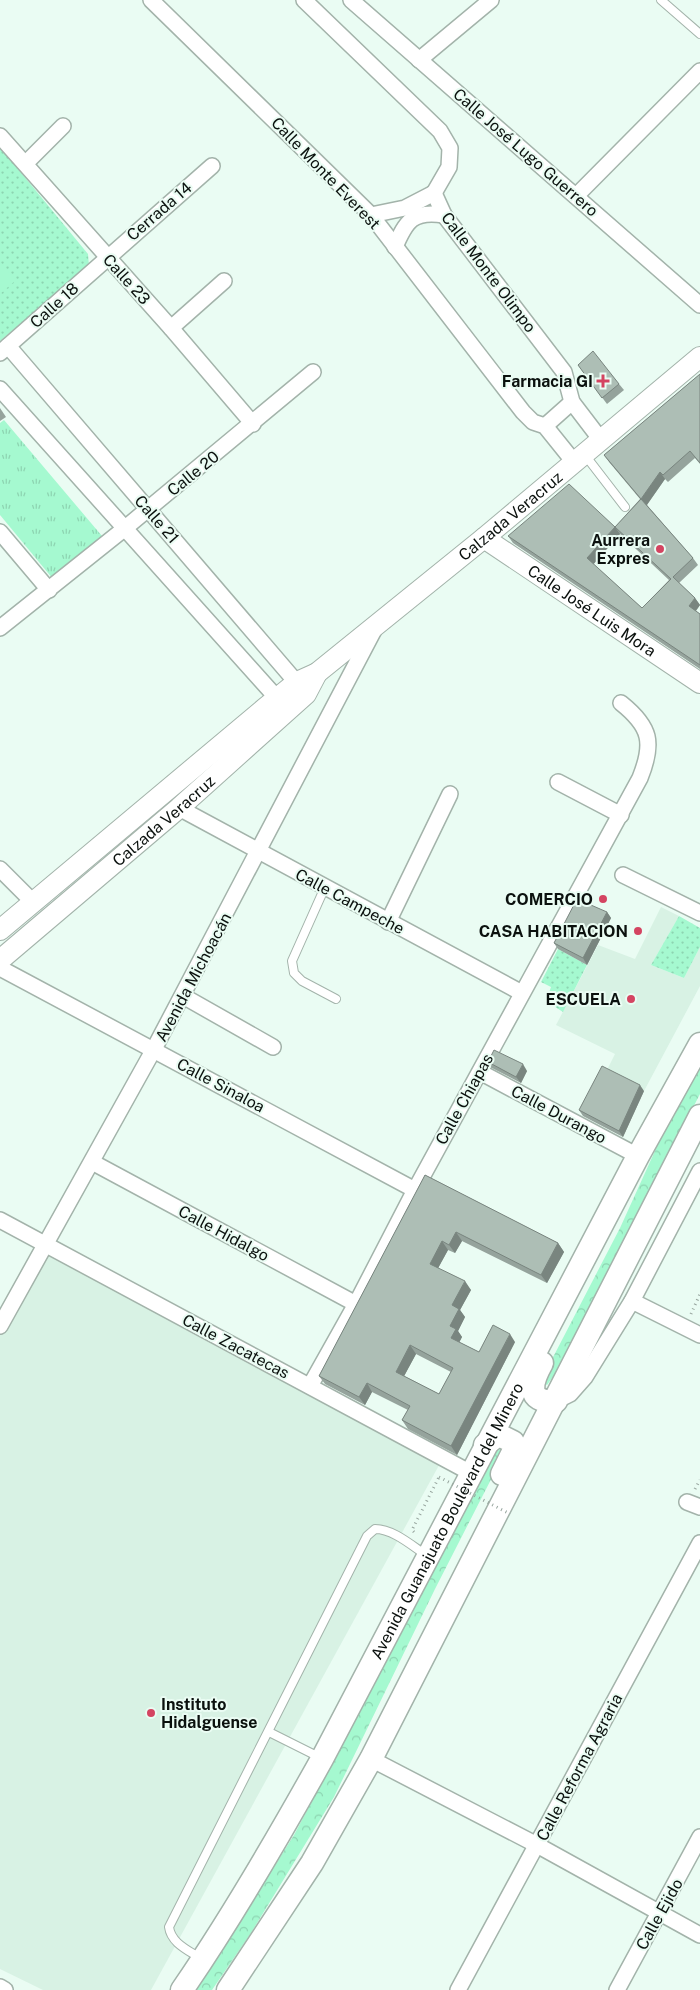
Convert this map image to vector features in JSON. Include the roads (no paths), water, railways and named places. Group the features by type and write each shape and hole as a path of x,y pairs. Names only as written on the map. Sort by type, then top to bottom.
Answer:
{"main road":[{"name":"Avenida Guanajuato Boulevard del Minero","path":"182,1990 203,1960 278,1839 322,1759 624,1182 700,1044"},
{"path":"228,1990 312,1863 371,1759 700,1116"},
{"path":"556,1400 546,1401 536,1396 532,1388 533,1380 602,1246 624,1182"},
{"path":"417,1666 456,1564 514,1450 513,1442 502,1436 494,1438 485,1446"}],"street":[{"name":"Calle Monte Everest","path":"152,0 371,216 522,412 533,422 545,426 579,458"},
{"name":"Calle Monte Olimpo","path":"304,0 440,131 450,148 449,166 434,193 444,215 564,372 572,402 601,440"},
{"name":"Calle José Lugo Guerrero","path":"351,0 700,305"},
{"path":"419,60 491,0"},
{"path":"576,196 700,71"},
{"path":"26,163 63,126"},
{"name":"Calle 23","path":"0,136 171,328 253,424"},
{"name":"Cerrada 14","path":"107,257 212,166"},
{"path":"371,216 405,208 434,193"},
{"path":"395,247 403,227 410,219 420,214 444,215"},
{"name":"Calle 18","path":"4,349 107,257"},
{"path":"171,328 224,282"},
{"name":"Calle 21","path":"4,349 148,509 301,688"},
{"name":"Calzada Veracruz","path":"0,930 282,704 700,357"},
{"name":"Calle 20","path":"0,628 253,424 314,372"},
{"name":"Calle 21","path":"0,389 282,704"},
{"path":"545,426 572,402"},
{"path":"0,532 49,590"},
{"name":"Calle José Luis Mora","path":"484,538 700,683"},
{"name":"Avenida Michoacán","path":"0,1326 154,1049 377,624"},
{"name":"Calle Chiapas","path":"310,1386 356,1304 522,992 621,815 645,765 648,758 649,741 645,728 634,714 621,703"},
{"name":"Calzada Veracruz","path":"0,960 179,808 282,704"},
{"path":"558,782 621,815"},
{"path":"388,922 450,794"},
{"name":"Calle Campeche","path":"179,808 388,922 522,992"},
{"path":"0,869 33,902"},
{"path":"623,875 700,913"},
{"name":"Calle Sinaloa","path":"0,968 415,1190"},
{"path":"182,996 274,1047"},
{"name":"Calle Durango","path":"480,1072 638,1156"},
{"name":"Calle Hidalgo","path":"92,1162 356,1304"},
{"path":"556,1400 570,1394 585,1377 632,1301 700,1171"},
{"name":"Calle Zacatecas","path":"0,1220 471,1473"},
{"path":"632,1301 700,1335"},
{"name":"Calle Reforma Agraria","path":"458,1990 700,1543"},
{"path":"371,1759 537,1845 700,1935"},
{"name":"Calle Ejido","path":"617,1990 700,1837"},
{"path":"0,1987 5,1990"}],"lane":[{"path":"660,0 700,34"},
{"path":"579,458 624,507"},
{"path":"324,887 292,961 294,973 302,981 336,999"},
{"path":"203,1960 175,1940 170,1935 169,1927 367,1536 375,1529 383,1529 428,1556"},
{"path":"269,1732 322,1759"}],"place":[{"name":"Farmacia GI","path":"603,381"},
{"name":"Aurrera Expres","path":"660,549"},
{"name":"COMERCIO","path":"603,899"},
{"name":"CASA HABITACION","path":"638,931"},
{"name":"ESCUELA","path":"631,999"},
{"name":"Instituto Hidalguense","path":"151,1713"}]}
